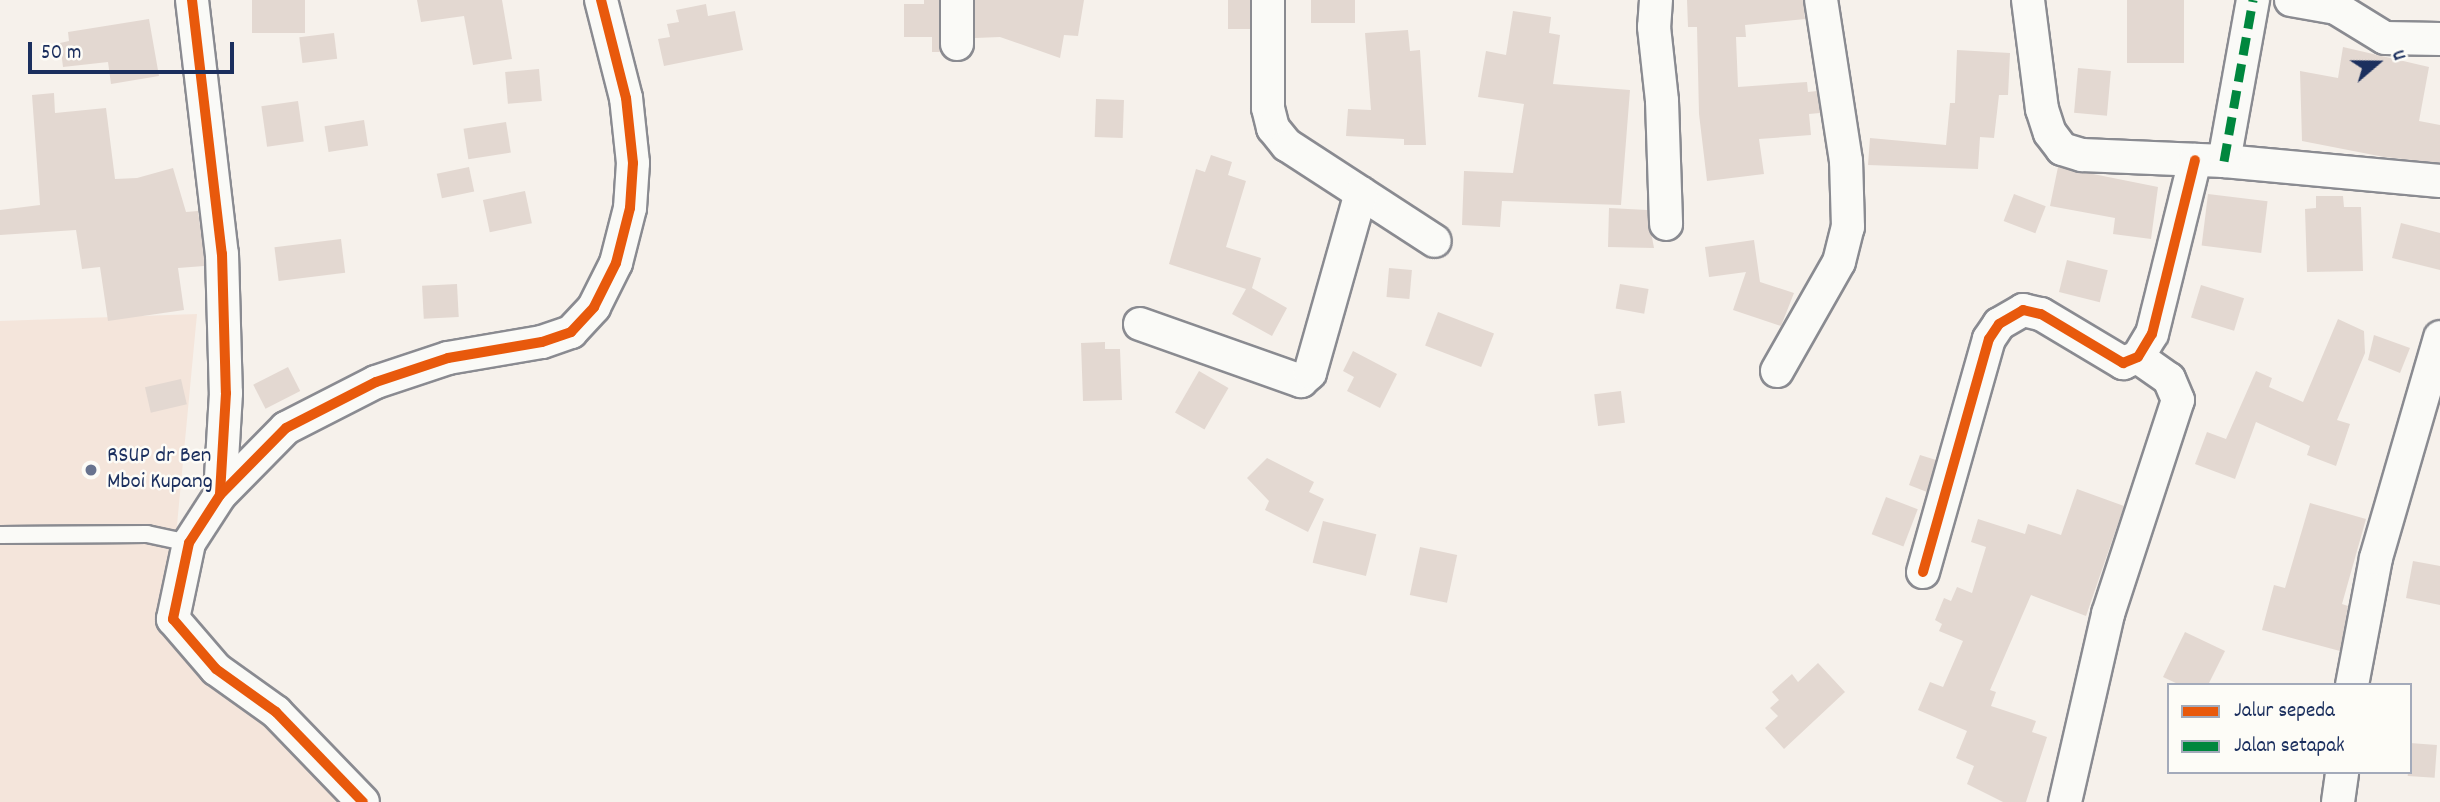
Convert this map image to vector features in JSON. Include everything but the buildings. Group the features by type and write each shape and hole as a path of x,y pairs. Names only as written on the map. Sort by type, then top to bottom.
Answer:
{"street":[{"path":"192,0 222,254 226,393 220,495"},
{"path":"355,799 275,712 216,669 173,618 189,543 220,495 286,428 376,382 448,358 542,342 571,332 594,306 616,263 630,208 634,163 626,97 601,0"},
{"path":"957,0 957,44"},
{"path":"1268,0 1268,108 1273,128 1287,145 1435,241"},
{"path":"1656,0 1654,27 1662,101 1666,224"},
{"path":"1777,371 1839,262 1848,227 1846,162 1821,0"},
{"path":"2028,0 2042,109 2050,133 2062,149 2082,155 2209,160 2440,181"},
{"path":"1923,572 1989,339 1999,324 2023,310 2040,314 2123,363 2138,357 2152,334 2209,160 2253,0"},
{"path":"2291,0 2336,8 2385,38 2440,39"},
{"path":"1140,324 1301,381 1310,373 1361,193"},
{"path":"2352,683 2376,558 2440,337"},
{"path":"2065,802 2108,614 2178,400 2169,379 2138,357"},
{"path":"2338,802 2342,774"}],"lane":[{"path":"0,535 147,534 189,543"}],"shaded area":[{"name":"RSUP dr Ben Mboi Kupang","path":"197,314 168,620 358,802 0,802 0,321"}],"marked path":[{"path":"2224,161 2253,0"}],"cycle path":[{"path":"192,0 222,254 226,393 220,495 189,543 173,619 216,669 276,712 363,802"},
{"path":"220,495 286,428 376,382 448,358 542,342 571,332 594,307 616,263 630,208 633,163 626,98 601,0"},
{"path":"1923,572 1989,339 1999,324 2023,310 2041,314 2123,363 2138,357 2152,334 2195,160"}],"place":[{"name":"RSUP dr Ben Mboi Kupang","path":"91,470"}]}
